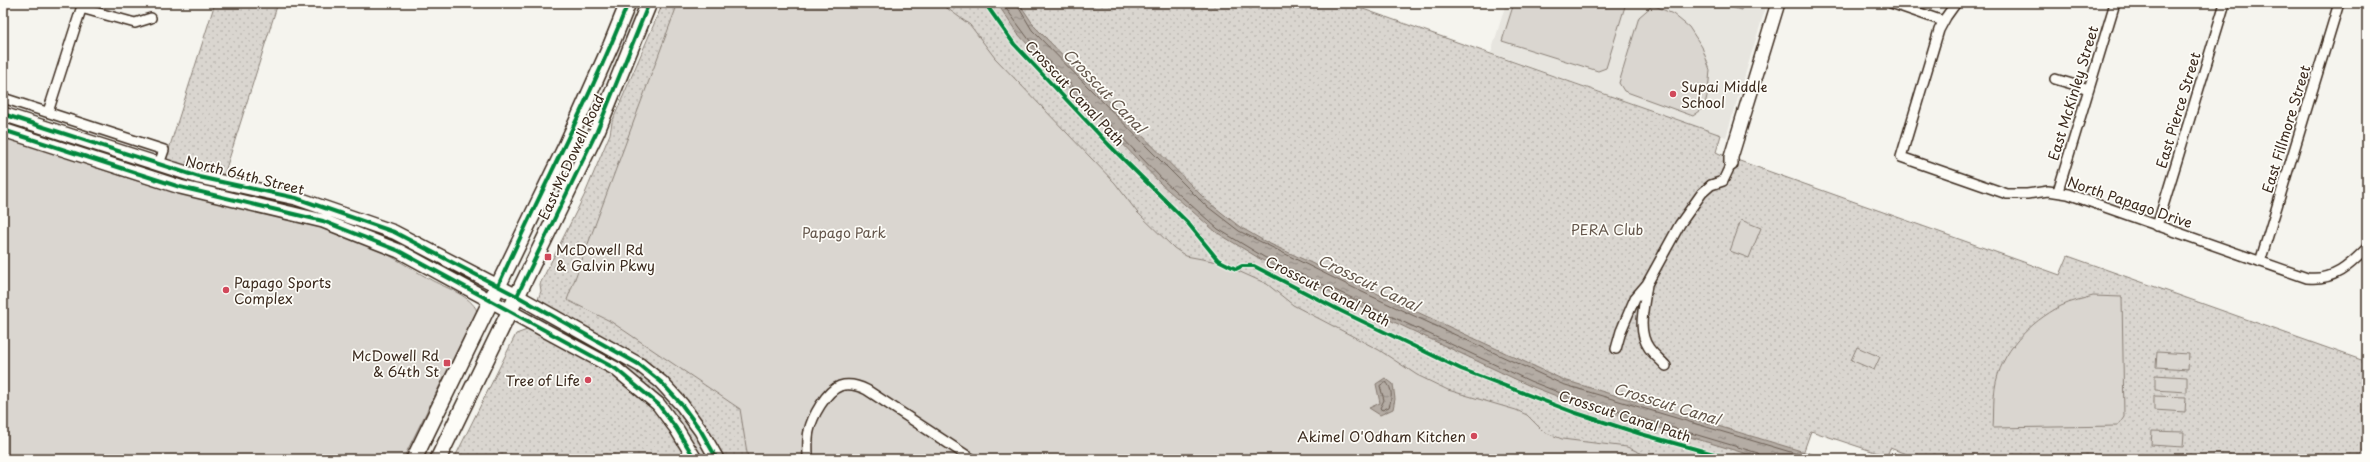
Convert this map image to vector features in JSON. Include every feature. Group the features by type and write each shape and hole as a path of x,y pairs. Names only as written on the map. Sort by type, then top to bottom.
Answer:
{"main road":[{"path":"610,97 619,55 632,21 629,3"},
{"name":"East McDowell Road","path":"414,459 492,301 569,139 629,3"},
{"name":"East McDowell Road","path":"438,459 597,131 649,3"},
{"path":"1731,164 1731,157 1778,3"},
{"name":"North 64th Street","path":"3,114 214,181 308,202 394,232 517,296 601,342 650,373 690,415 717,459"},
{"name":"North 64th Street","path":"3,130 180,187 304,216 346,229 399,251 587,352 631,380 658,404 683,439 695,459"},
{"path":"304,216 308,202"}],"street":[{"path":"1891,3 1943,21 1956,3"},
{"name":"East McKinley Street","path":"2058,191 2115,3"},
{"name":"East Pierce Street","path":"2158,226 2226,3"},
{"name":"East Fillmore Street","path":"2258,262 2339,3"},
{"path":"48,112 82,6 135,23 151,18"},
{"name":"North Papago Drive","path":"1943,21 1901,156 2007,194 2020,195 2058,191 2307,278 2322,278 2344,270 2367,248"},
{"path":"2055,79 2089,89"},
{"path":"3,98 164,150 159,164"},
{"path":"1616,349 1621,331 1635,298 1647,284 1665,249 1691,207 1702,193 1711,185 1723,180 1728,174 1731,164"},
{"path":"1647,284 1642,311 1643,334 1648,347 1666,366"},
{"path":"808,459 808,431 823,404 834,390 840,386 852,385 867,390 972,459"}],"shaded area":[{"name":"Supai Middle School","path":"1506,3 1767,3 1726,137 1491,53"}],"green space":[{"path":"215,3 278,3 225,172 210,202 159,187 169,149"},
{"name":"PERA Club","path":"663,3 1053,3 1055,5 1056,3 1346,3 1721,135 1716,152 1720,154 2060,275 2068,256 2367,362 2367,459 1905,459 1906,454 1890,448 1887,456 1811,431 1801,459 454,459 516,334 527,330 541,291 540,284 584,196 610,134 612,122"},
{"name":"Papago Park","path":"678,3 940,3 970,25 995,58 1115,183 1137,212 1174,248 1186,256 1218,262 1267,284 1293,305 1379,350 1417,375 1448,390 1516,410 1527,415 1544,432 1562,439 1627,447 1654,459 748,459 740,409 610,321 567,300"},
{"path":"1514,3 1626,3 1606,68 1598,71 1502,41"},
{"path":"1716,3 1743,3 1741,10"},
{"path":"1653,5 1673,14 1689,27 1702,47 1710,70 1708,92 1704,108 1693,116 1624,91 1619,83 1639,17"},
{"name":"Papago Sports Complex","path":"3,136 161,188 206,200 275,215 354,238 378,249 470,301 477,311 403,459 3,459"},
{"path":"1741,220 1761,228 1749,258 1730,251"},
{"path":"2093,296 2122,297 2124,417 2118,426 1993,428 1995,388 2003,362 2010,350 2038,320 2065,304"},
{"path":"1857,347 1880,357 1874,370 1851,360"},
{"path":"2157,352 2189,354 2188,369 2156,367"},
{"path":"2155,375 2187,377 2187,392 2155,390"},
{"path":"2154,396 2186,397 2185,412 2154,410"},
{"path":"2152,431 2184,432 2183,447 2151,445"}],"water":[{"path":"997,3 1019,3 1035,27 1207,201 1240,227 1266,242 1564,380 1828,459 1764,459 1572,402 1528,385 1262,260 1216,232 1161,184 1017,33"},
{"path":"1385,378 1393,384 1395,399 1393,409 1380,415 1369,408 1380,403 1376,384"}],"cycle path":[{"path":"498,286 598,75 628,3"},
{"path":"517,296 597,131 649,3"},
{"name":"Crosscut Canal Path","path":"985,3 1014,44 1109,145 1187,222 1218,260 1236,269 1242,266 1254,266 1341,311 1461,369 1573,412 1641,434 1732,459"},
{"path":"3,114 199,177 296,198 394,232 517,296 640,365 661,382 682,405 701,431 717,459"},
{"path":"3,130 180,187 323,221 399,251 616,369 658,404 676,428 695,459"}],"place":[{"name":"Supai Middle School","path":"1673,94"},
{"name":"McDowell Rd & Galvin Pkwy","path":"548,257"},
{"name":"Papago Sports Complex","path":"226,290"},
{"name":"McDowell Rd & 64th St","path":"447,363"},
{"name":"Tree of Life","path":"588,380"},
{"name":"Akimel O'Odham Kitchen","path":"1474,436"}],"water label":[{"name":"Crosscut Canal","path":"1105,90"},
{"name":"Crosscut Canal","path":"1369,282"},
{"name":"Crosscut Canal","path":"1667,403"}]}
